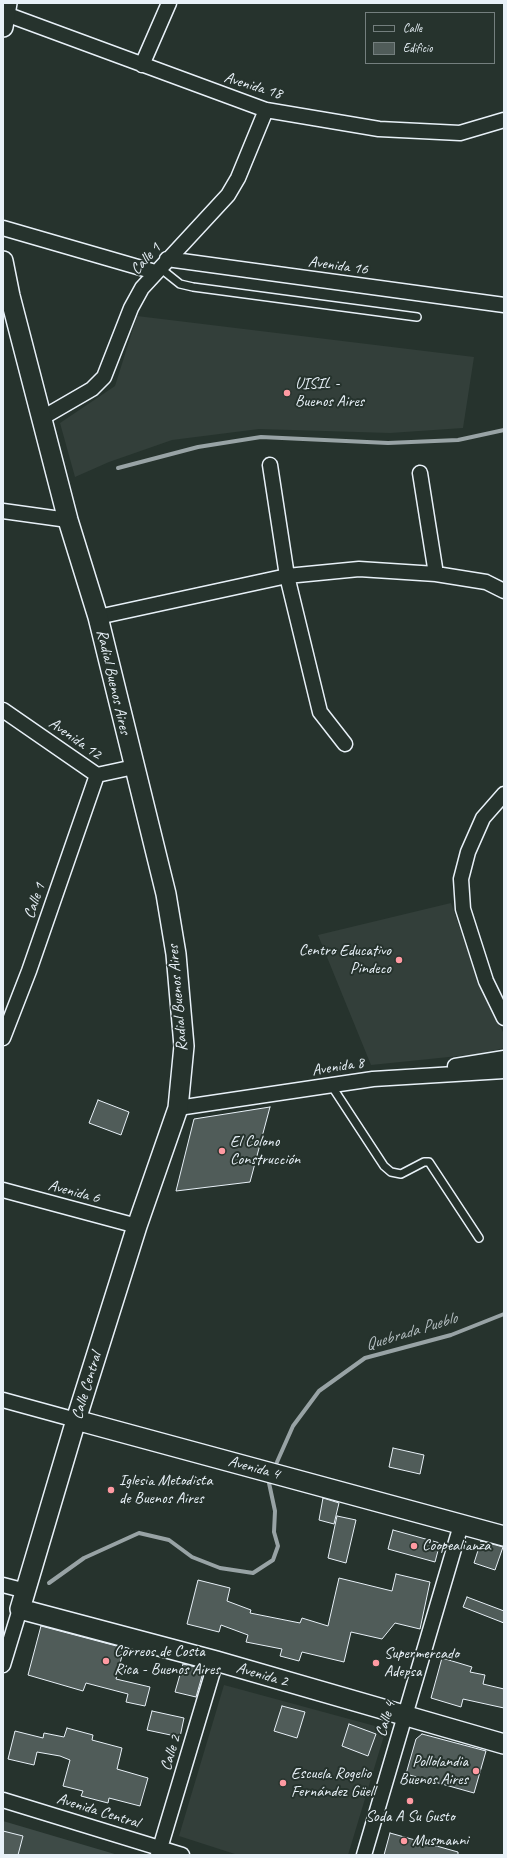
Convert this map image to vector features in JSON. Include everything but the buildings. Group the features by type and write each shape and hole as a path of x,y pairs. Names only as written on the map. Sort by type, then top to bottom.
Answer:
{"main road":[{"name":"Radial Buenos Aires","path":"3,262 10,296 68,520 98,617 166,894 176,954 184,1046 178,1108"},
{"name":"Calle Central","path":"20,1609 76,1420 137,1226 178,1108"},
{"name":"Avenida 4","path":"76,1420 504,1536"},
{"name":"Avenida 2","path":"20,1609 216,1661 504,1744"}],"street":[{"path":"142,64 169,3"},
{"name":"Avenida 18","path":"4,14 266,110 379,129 460,133 504,120"},
{"name":"Calle 1","path":"42,418 92,388 104,377 131,308 142,288 228,194 238,178 266,110"},
{"name":"Avenida 16","path":"3,228 161,266 504,305"},
{"path":"270,465 287,576 320,712 345,744"},
{"path":"420,473 436,574"},
{"path":"3,511 68,520"},
{"path":"98,617 287,576 359,569 436,574 486,582 504,592"},
{"name":"Avenida 12","path":"3,710 97,775 134,767"},
{"name":"Calle 1","path":"3,1038 29,971 97,775"},
{"path":"504,794 483,818 468,852 461,879 466,916 486,981 504,1018"},
{"path":"374,1079 504,1058"},
{"name":"Avenida 8","path":"178,1108 374,1079 504,1071"},
{"name":"Avenida 6","path":"3,1190 137,1226"},
{"name":"Avenida 4","path":"3,1400 76,1420"},
{"name":"Calle 4","path":"364,1855 461,1525"},
{"path":"3,1585 26,1591"},
{"name":"Calle Central","path":"3,1665 20,1609"},
{"name":"Calle 2","path":"159,1852 216,1661"},
{"name":"Avenida Central","path":"3,1800 159,1852 182,1855"}],"lane":[{"path":"161,266 180,284 193,287 417,317"},
{"path":"331,1085 384,1166 391,1172 401,1174 424,1162 429,1162 479,1238"}],"shaded area":[{"name":"UISIL - Buenos Aires","path":"137,316 474,357 463,428 390,433 259,429 172,440 109,462 75,477 60,423 115,386"},
{"name":"Centro Educativo Pindeco","path":"451,903 479,984 504,1034 504,1048 478,1054 371,1065 318,935"},
{"name":"Escuela Rogelio Fernández Güell","path":"224,1685 386,1729 348,1855 238,1855 179,1836"},
{"path":"3,1821 118,1855 18,1855 23,1836 3,1831"}],"waterway":[{"path":"118,468 198,447 261,437 388,443 458,440 504,430"},
{"name":"Quebrada Pueblo","path":"277,1462 293,1426 319,1391 365,1358 451,1335 504,1314"},
{"name":"Quebrada Pueblo","path":"49,1583 84,1558 139,1533 169,1540 192,1557 220,1568 253,1573 273,1560 278,1546 274,1532 275,1511 269,1483"}],"place":[{"name":"UISIL - Buenos Aires","path":"287,393"},
{"name":"Centro Educativo Pindeco","path":"399,960"},
{"name":"El Colono Construcción","path":"222,1151"},
{"name":"Iglesia Metodista de Buenos Aires","path":"111,1490"},
{"name":"Coopealianza","path":"414,1546"},
{"name":"Correos de Costa Rica - Buenos Aires","path":"106,1661"},
{"name":"Supermercado Adepsa","path":"376,1663"},
{"name":"Pollolandia Buenos Aires","path":"476,1771"},
{"name":"Escuela Rogelio Fernández Güell","path":"283,1783"},
{"name":"Soda A Su Gusto","path":"410,1801"},
{"name":"Musmanni","path":"404,1841"}]}
